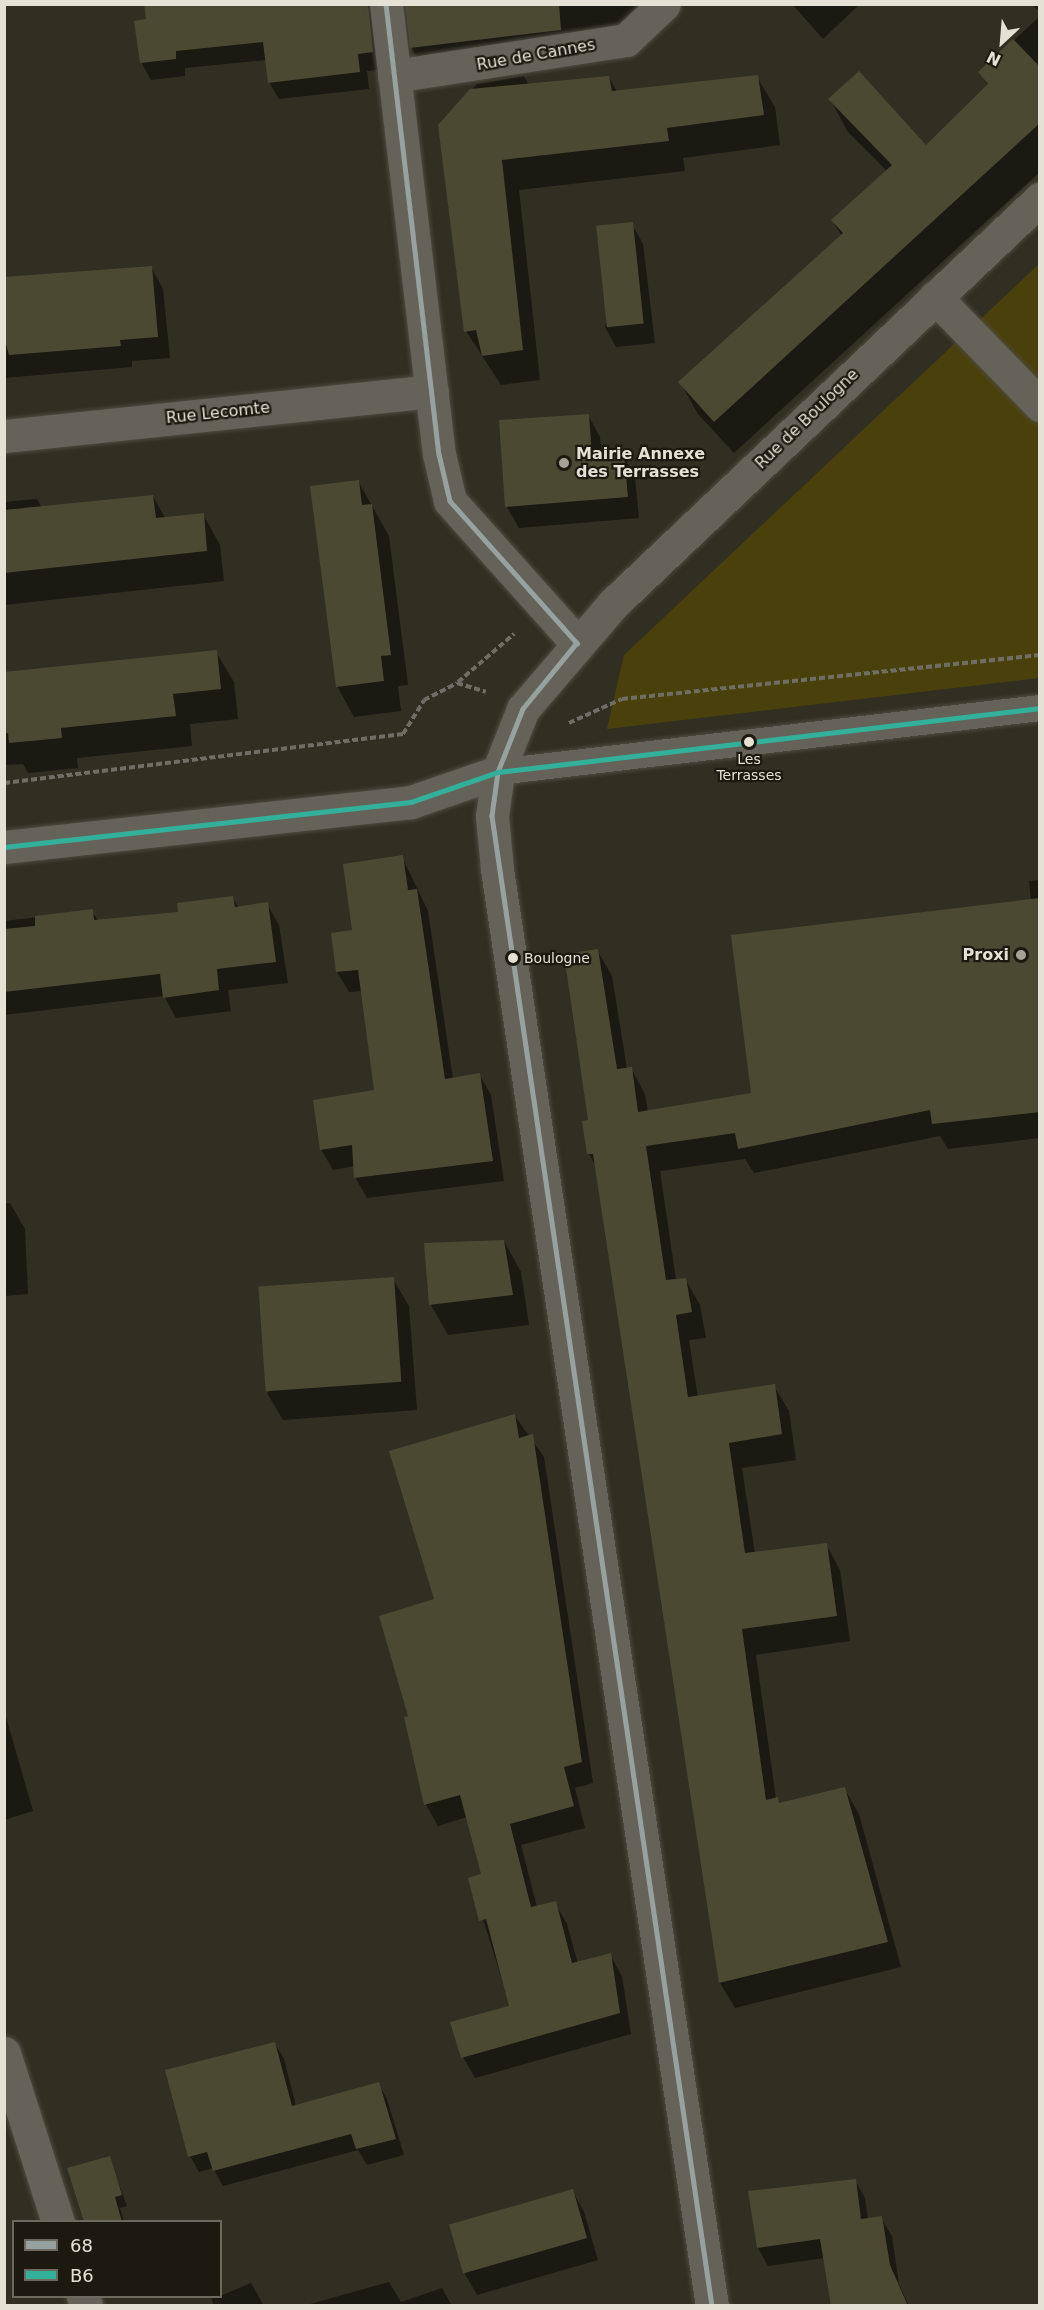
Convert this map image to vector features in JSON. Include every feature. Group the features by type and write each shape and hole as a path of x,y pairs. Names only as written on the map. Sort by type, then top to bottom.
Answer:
{"street":[{"path":"386,4 439,454 450,501 577,643"},
{"name":"Rue de Cannes","path":"394,76 626,40 664,4"},
{"name":"Rue de Boulogne","path":"712,2306 497,869 492,816 498,772 523,710 577,643 1040,199"},
{"path":"936,297 1040,405"},
{"name":"Rue Lecomte","path":"4,436 432,391"},
{"path":"4,847 411,802 498,772"},
{"path":"4,2053 12,2109 57,2220"}],"lane":[{"path":"498,772 1040,708"}],"path":[{"path":"4,783 402,734 424,700 457,682 500,648 543,605"},
{"path":"563,725 622,699 1040,655"},
{"path":"457,682 494,694"}],"shaded area":[{"path":"1039,264 1039,678 607,729 624,655"}],"building":[{"path":"144,4 368,4 373,52 358,54 360,72 268,83 263,42 176,51 176,59 140,63 134,21 146,19"},
{"path":"405,4 559,4 561,30 410,48"},
{"path":"1013,39 1040,67 1040,123 714,422 678,382 843,233 831,220 892,165 828,99 859,71 926,145 988,84 978,72"},
{"path":"758,75 764,115 667,128 669,141 502,160 523,350 482,356 476,330 464,332 438,125 470,89 609,76 612,91"},
{"path":"633,222 644,323 607,327 596,226"},
{"path":"152,266 158,337 120,340 121,346 9,355 4,337 4,277"},
{"name":"Mairie Annexe des Terrasses","path":"589,414 592,456 624,454 628,497 505,507 499,420"},
{"path":"359,480 362,505 372,504 391,655 381,656 384,681 336,687 310,486"},
{"path":"153,495 156,518 204,513 207,551 4,573 4,510"},
{"path":"217,650 221,689 173,694 176,716 61,728 62,738 9,743 8,733 4,734 4,672"},
{"path":"403,855 408,890 417,889 445,1079 480,1073 493,1161 354,1178 352,1145 320,1150 313,1100 374,1090 358,970 336,972 331,933 352,930 343,864"},
{"path":"233,896 235,907 268,902 276,962 217,969 219,990 163,998 160,974 4,992 4,929 35,926 35,916 93,909 94,920 178,912 177,903"},
{"path":"1040,898 1040,1112 932,1124 930,1110 738,1149 735,1133 646,1146 666,1280 686,1278 692,1312 676,1315 688,1397 775,1384 782,1434 729,1443 745,1553 827,1543 837,1616 742,1629 766,1800 778,1797 779,1803 845,1787 888,1942 719,1983 593,1154 587,1154 582,1121 588,1120 564,954 598,949 617,1069 632,1067 638,1112 751,1093 731,935"},
{"path":"504,1240 513,1295 429,1305 424,1243"},
{"path":"394,1277 401,1382 266,1391 258,1286"},
{"path":"515,1414 519,1438 533,1434 582,1762 564,1767 574,1806 510,1824 531,1907 556,1901 572,1963 611,1953 620,2013 461,2058 450,2022 509,2006 486,1919 479,1921 468,1878 481,1874 460,1795 424,1805 404,1717 408,1716 379,1616 434,1599 389,1451"},
{"path":"275,2042 292,2106 379,2082 396,2139 356,2149 351,2134 213,2171 207,2152 188,2157 165,2070"},
{"path":"110,2156 122,2195 115,2197 121,2220 83,2220 67,2168"},
{"path":"856,2179 861,2219 882,2216 890,2265 908,2306 831,2306 820,2239 757,2248 748,2191"},
{"path":"573,2189 587,2238 463,2274 449,2225"}],"transit line":[{"name":"68","path":"386,4 439,454 450,501 577,643"},
{"name":"68","path":"577,643 523,709 498,772 492,816 712,2306"},
{"name":"B6","path":"4,847 411,802 498,772 1040,708"}],"place":[{"name":"Mairie Annexe des Terrasses","path":"564,463"},
{"name":"Les Terrasses","path":"749,742"},
{"name":"Proxi","path":"1021,955"},
{"name":"Boulogne","path":"513,958"}]}
